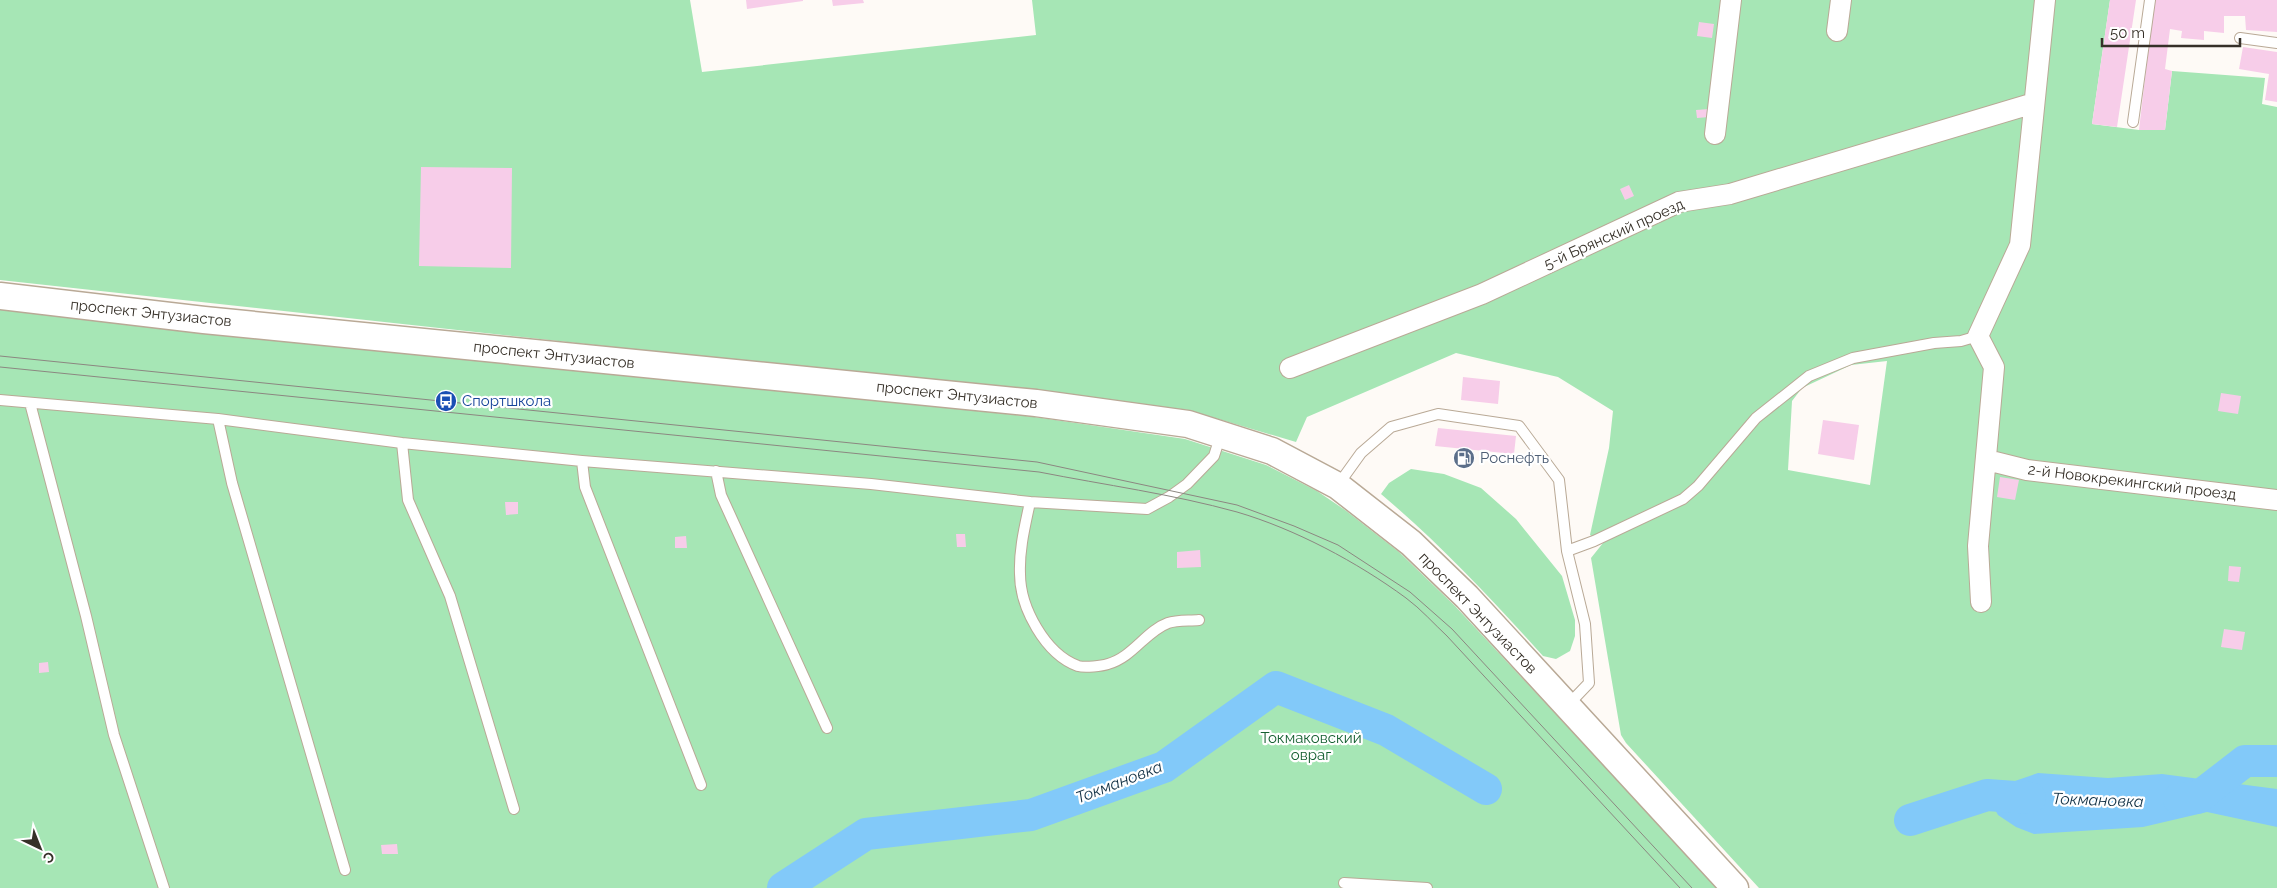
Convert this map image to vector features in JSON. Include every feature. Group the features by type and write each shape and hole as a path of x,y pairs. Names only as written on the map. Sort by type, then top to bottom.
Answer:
{"street":[{"path":"1714,134 1731,0"},
{"path":"1837,32 1841,0"},
{"path":"1981,602 1978,546 1994,367 1978,336 2020,246 2044,0"},
{"name":"5-й Брянский проезд","path":"1290,368 1482,294 1678,202 1730,194 2034,104"},
{"name":"проспект Энтузиастов","path":"0,296 224,322 1036,403 1188,424 1272,451 1338,486 1411,543 1467,597 1735,888"},
{"name":"2-й Новокрекингский проезд","path":"1987,460 2027,470 2277,500"}],"lane":[{"path":"2133,122 2150,0"},
{"path":"2240,38 2277,43"},
{"path":"1567,551 1594,541 1684,499 1698,486 1756,418 1810,376 1854,358 1961,341 1978,336"},
{"path":"0,400 218,420 402,443 582,461 871,484 1030,502 1147,508 1187,484 1214,456 1221,434"},
{"path":"30,403 86,616 114,734 164,888"},
{"path":"1338,486 1361,453 1391,427 1438,414 1519,426 1559,480 1567,551 1585,624 1590,683 1566,706"},
{"path":"218,420 232,483 345,870"},
{"path":"402,443 408,500 450,596 514,809"},
{"path":"582,461 585,487 702,785"},
{"path":"716,471 721,495 827,728"},
{"path":"1030,502 1022,540 1020,566 1024,599 1036,630 1057,652 1079,667 1109,664 1136,649 1152,634 1168,624 1199,620"},
{"path":"1344,883 1427,888"}],"green space":[{"path":"0,0 690,0 702,72 1036,35 1032,0 2110,0 2092,124 2139,130 2165,130 2172,71 2265,78 2262,104 2277,107 2277,888 1759,888 1626,743 1621,735 1591,558 1603,543 1590,535 1609,448 1613,411 1558,377 1456,353 1307,417 1296,442 1188,410 0,280","holes":["1887,361 1870,485 1788,470 1792,401 1802,388 1851,365"]},
{"name":"Токмаковский овраг","path":"0,309 1035,417 1185,439 1266,465 1317,491 1399,552 1455,606 1718,888 0,888"},
{"path":"1411,469 1444,474 1481,488 1516,519 1562,576 1575,620 1575,636 1570,651 1556,659 1543,656 1465,572 1381,494 1389,483"}],"water":[{"path":"2038,773 2108,778 2162,774 2277,789 2277,827 2207,812 2143,827 2034,834 2016,827 1998,815 1987,795 1991,785 2009,783"}],"building":[{"path":"746,0 803,0 803,1 747,9"},
{"path":"832,0 863,0 864,3 833,6"},
{"path":"2110,0 2136,0 2117,127 2092,124"},
{"path":"2154,0 2277,0 2277,32 2246,30 2245,16 2224,16 2224,33 2204,31 2204,40 2181,38 2182,31 2170,29 2165,69 2172,71 2165,130 2139,130"},
{"path":"1699,22 1714,24 1712,38 1697,36"},
{"path":"2243,47 2277,52 2277,102 2265,100 2269,74 2239,69"},
{"path":"1709,109 1710,117 1697,118 1696,110"},
{"path":"421,167 512,168 511,268 419,266"},
{"path":"1629,185 1634,196 1625,200 1620,189"},
{"path":"1463,377 1500,381 1498,404 1461,400"},
{"path":"2221,393 2241,396 2238,414 2218,411"},
{"path":"1823,420 1859,425 1854,460 1818,454"},
{"path":"1438,428 1516,436 1514,454 1435,446"},
{"path":"2000,477 2019,480 2015,500 1997,497"},
{"path":"505,502 518,502 518,514 506,515"},
{"path":"956,534 965,534 966,547 957,547"},
{"path":"686,536 687,548 675,548 675,537"},
{"path":"1200,550 1201,567 1177,568 1177,552"},
{"path":"2229,566 2241,567 2239,582 2228,581"},
{"path":"2224,629 2245,632 2242,650 2221,647"},
{"path":"48,662 49,672 39,673 39,663"},
{"path":"397,844 398,854 382,854 381,845"}],"waterway":[{"name":"Токмановка","path":"783,888 866,834 1031,815 1164,767 1276,687 1386,730 1486,789"},
{"name":"Токмановка","path":"2179,799 2197,798 2245,761 2277,761"},
{"name":"Токмановка","path":"1910,820 1987,795 2030,798"}],"tram line":[{"path":"0,356 1037,462 1237,505 1338,545 1410,592 1452,629 1692,888"},
{"path":"0,367 1039,472 1163,495 1237,512 1259,519 1325,548 1367,572 1412,602 1447,636 1680,888"}],"place":[{"name":"Спортшкола","path":"446,401"},
{"name":"Роснефть","path":"1464,458"}]}
